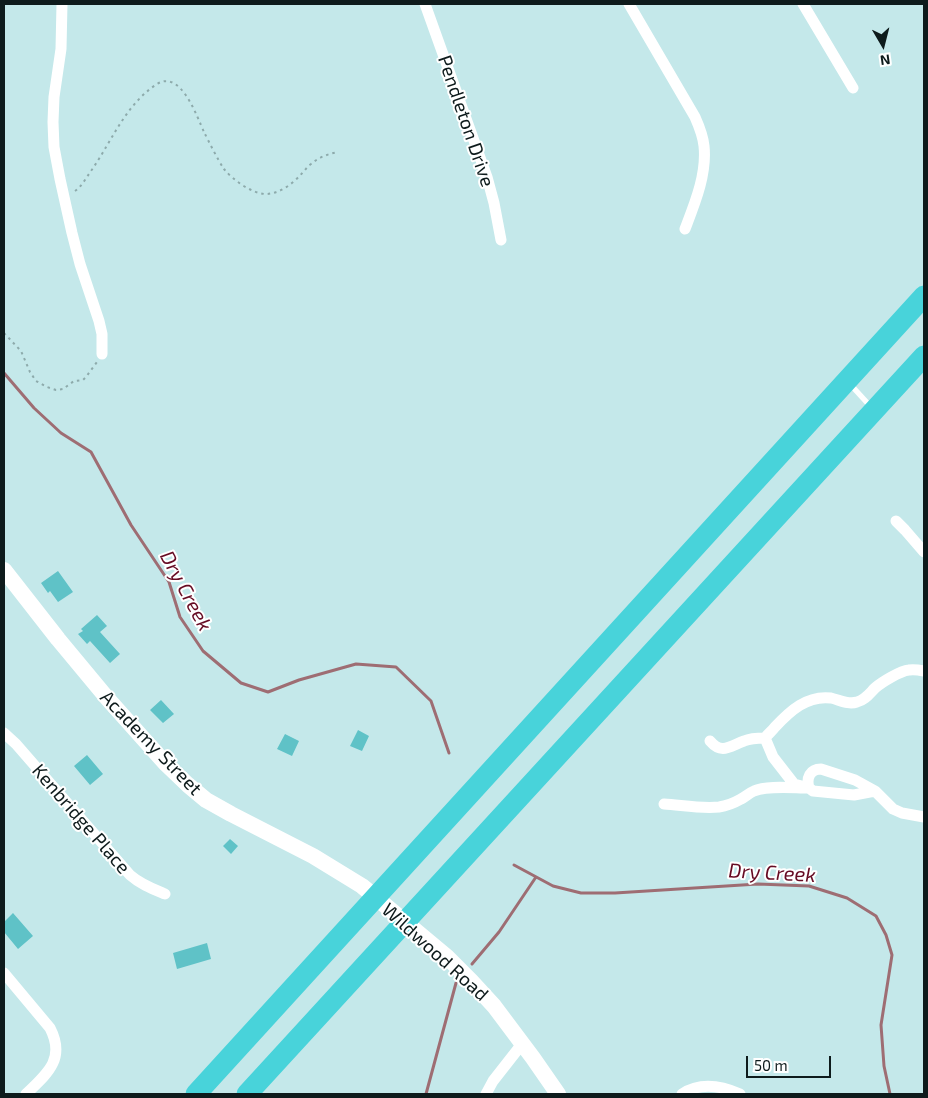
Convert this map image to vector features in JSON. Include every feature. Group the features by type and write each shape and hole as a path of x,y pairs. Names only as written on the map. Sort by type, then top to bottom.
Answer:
{"highway":[{"path":"196,1094 924,296"},
{"path":"247,1094 924,356"}],"street":[{"path":"62,4 61,49 54,97 54,148 80,264 99,321 102,334 102,354"},
{"name":"Pendleton Drive","path":"425,4 487,177 501,240"},
{"path":"629,4 695,116 701,130 704,160 700,186 685,229"},
{"path":"803,4 853,88"},
{"path":"896,521 924,552"},
{"name":"Academy Street","path":"4,570 107,698 188,786 206,800 313,856 362,886"},
{"path":"710,741 716,747 723,749 756,738 765,738 784,717 796,707 810,700 832,698 848,703 856,703 863,700 882,683 907,670 924,671"},
{"name":"Kenbridge Place","path":"4,733 22,751 130,875 165,894"},
{"path":"765,738 773,757 794,784 813,791 854,795 875,791"},
{"path":"809,788 808,777 812,771 821,769 855,780 875,791 893,809 902,813 924,817"},
{"path":"664,804 717,807 729,805 760,789 809,788"},
{"name":"Wildwood Road","path":"362,886 446,957 471,981 494,1006 558,1094"},
{"path":"4,973 50,1028 56,1045 56,1056 53,1066 47,1075 26,1094"},
{"path":"486,1094 522,1044"},
{"path":"682,1094 705,1086 728,1089 740,1094"}],"lane":[{"path":"847,381 874,410"}],"path":[{"path":"64,196 79,188 98,162 119,124 133,107 159,83 172,83 185,93 193,105 205,134 224,169 236,180 255,192 272,194 282,190 294,182 310,164 329,154 338,152"},
{"path":"4,333 21,351 36,381 56,390 63,389 74,381 83,380 102,354"}],"building":[{"path":"58,571 73,592 58,602 41,583"},
{"path":"97,615 107,626 100,632 120,654 110,663 90,641 87,644 78,634"},
{"path":"161,700 174,714 163,723 150,710"},
{"path":"358,730 369,736 362,751 350,746"},
{"path":"285,734 299,741 292,756 277,749"},
{"path":"87,755 103,774 90,785 74,766"},
{"path":"230,839 238,846 231,854 223,846"},
{"path":"13,913 33,936 18,949 4,932 4,922"},
{"path":"207,943 211,959 177,969 173,953"}],"waterway":[{"name":"Dry Creek","path":"4,373 34,408 61,433 91,452 131,525 169,582 180,617 203,651 241,683 268,692 299,680 356,664 396,667 431,701 449,753"},
{"name":"Dry Creek","path":"514,865 553,886 581,893 615,893 758,884 809,886 847,898 876,916 886,935 892,955 881,1025 884,1066 890,1094"},
{"path":"472,964 499,932 536,877"},
{"path":"426,1094 456,983"}]}
